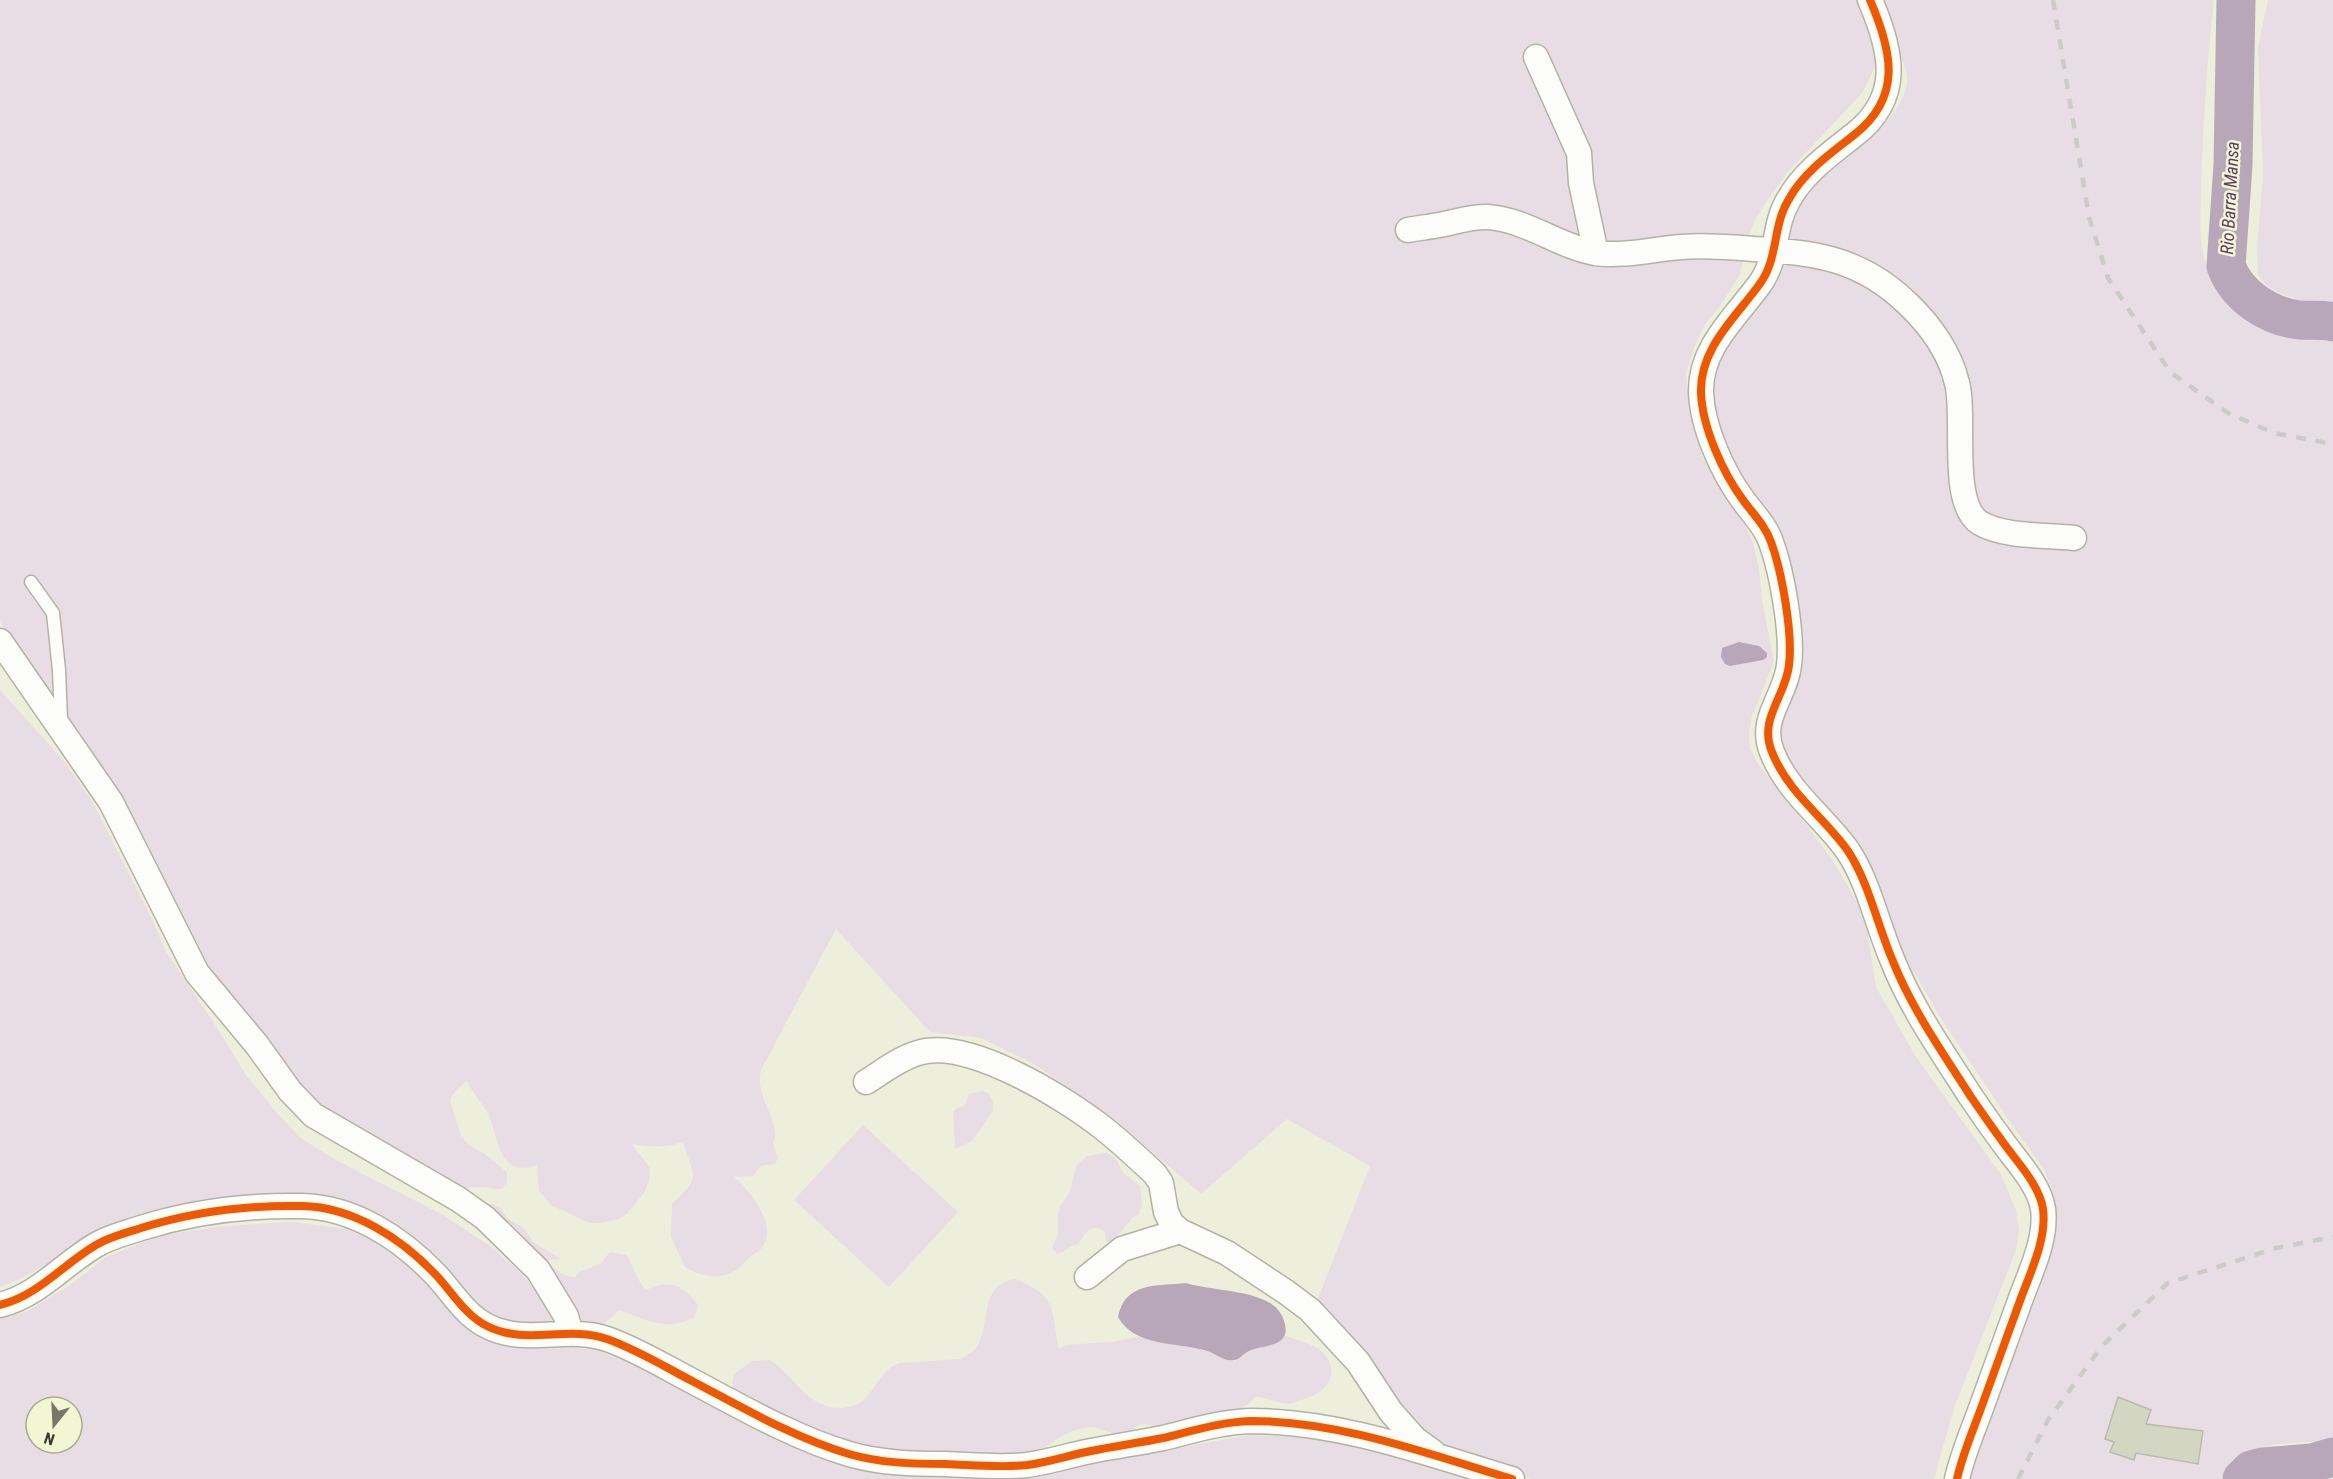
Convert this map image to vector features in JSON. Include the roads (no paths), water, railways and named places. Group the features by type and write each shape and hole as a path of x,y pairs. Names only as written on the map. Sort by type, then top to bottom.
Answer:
{"street":[{"path":"1870,0 1882,32 1890,66 1890,81 1883,103 1873,118 1857,133 1816,164 1788,199 1777,232 1776,250 1764,280 1713,346 1702,372 1701,395 1719,460 1731,483 1763,524 1770,538 1782,592 1791,651 1789,673 1772,708 1769,721 1770,750 1800,798 1845,847 1857,866 1903,985 1972,1098 2035,1188 2043,1208 2039,1248 1971,1433 1957,1479"},
{"path":"1536,57 1579,153 1581,183 1596,253"},
{"path":"1408,230 1488,217 1509,221 1571,246 1596,253 1681,247 1776,250 1805,252 1832,258 1859,269 1887,286 1909,304 1946,351 1958,385 1962,479 1971,515 1980,523 1995,529 2074,538"},
{"path":"0,641 23,671 62,734 111,802 197,974 257,1046 290,1091 313,1115 458,1199 485,1218 538,1270 566,1316 572,1334"},
{"path":"866,1082 918,1052 947,1051 973,1055 1011,1071 1102,1127 1149,1168 1161,1183 1166,1212 1172,1224 1180,1231 1227,1253 1310,1310 1358,1362 1391,1412 1415,1439 1445,1460"},
{"path":"0,1305 18,1300 35,1291 82,1254 101,1242 122,1234 186,1215 240,1209 305,1206 335,1210 360,1219 392,1238 423,1262 469,1314 485,1326 509,1334 531,1337 585,1333 602,1337 631,1348 784,1428 847,1453 879,1460 998,1467 1029,1465 1197,1429 1250,1421 1302,1425 1355,1433 1512,1479"},
{"path":"1087,1277 1122,1249 1180,1231"}],"lane":[{"path":"31,582 53,614 62,734"}],"waterway":[{"name":"Rio Barra Mansa","path":"2236,0 2233,165 2226,266 2238,287 2265,309 2287,318 2333,322"},
{"name":"Rio Barra Mansa","path":"2242,1479 2251,1470 2263,1467 2312,1463 2333,1457"}],"railway":[{"path":"2053,0 2089,217 2108,278 2170,372 2228,413 2274,433 2333,444"},
{"path":"2018,1479 2048,1420 2102,1346 2168,1283 2276,1248 2333,1237"}]}
